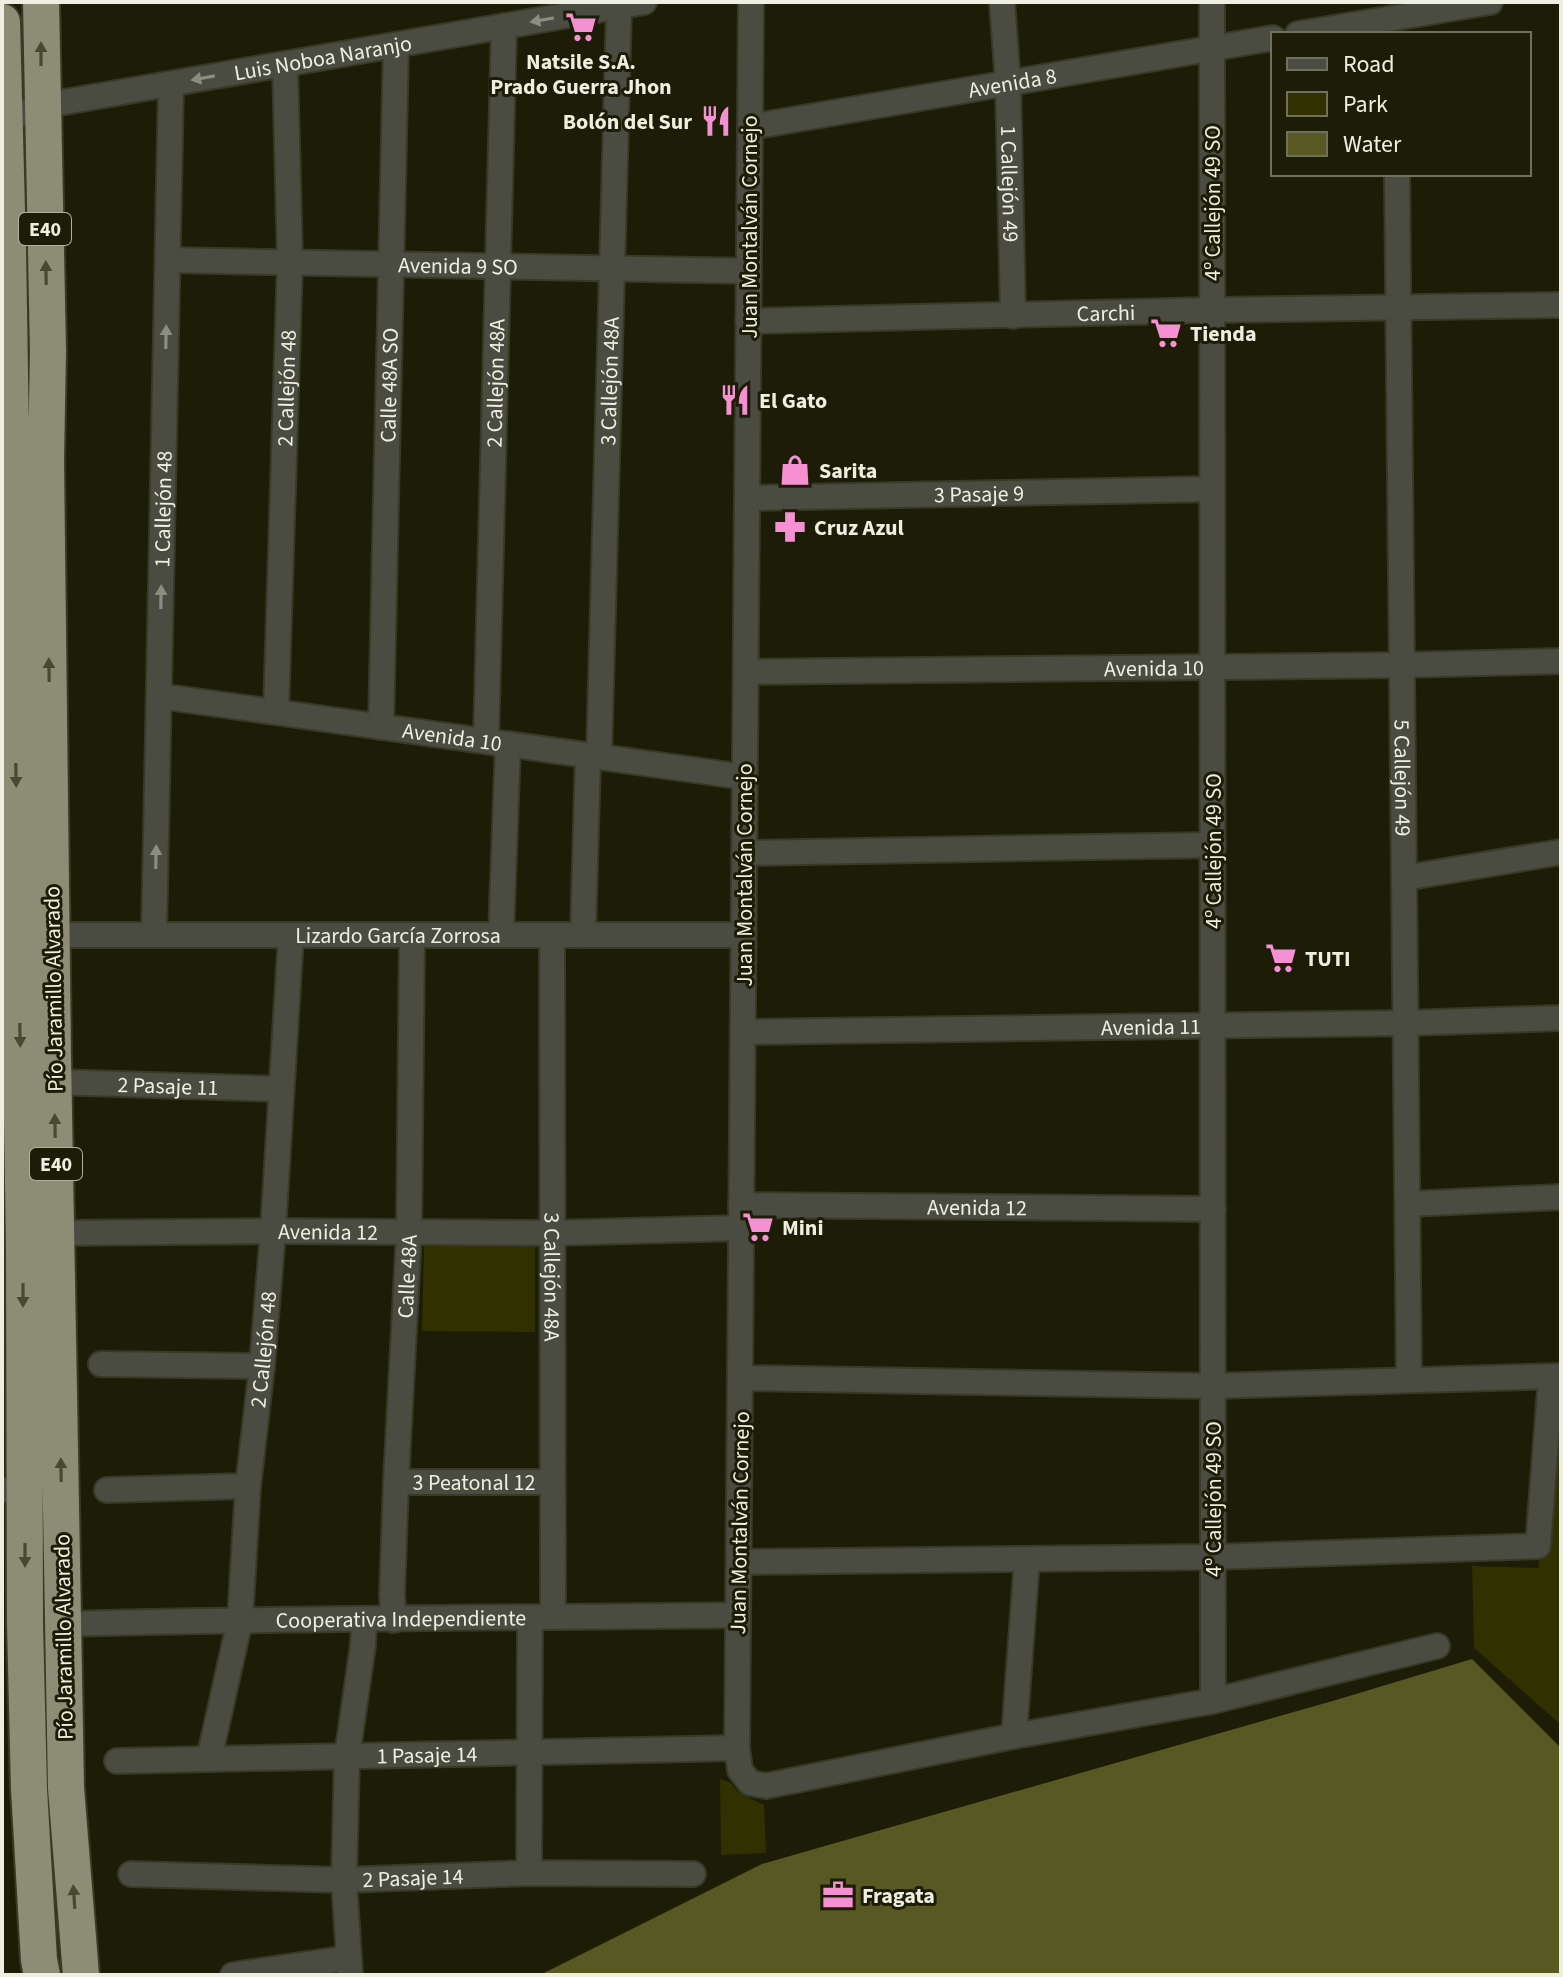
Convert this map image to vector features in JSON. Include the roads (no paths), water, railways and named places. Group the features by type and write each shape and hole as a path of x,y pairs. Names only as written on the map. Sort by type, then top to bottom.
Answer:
{"highway":[{"name":"Pío Jaramillo Alvarado","path":"41,2 66,1788 81,1975"},
{"name":"Pío Jaramillo Alvarado","path":"2,22 14,1624 42,1975"}],"street":[{"name":"Luis Noboa Naranjo","path":"3,122 41,106 644,2"},
{"name":"Juan Montalván Cornejo","path":"737,1748 751,2"},
{"name":"1 Callejón 49","path":"1002,2 1008,83 1013,316"},
{"name":"4º Callejón 49 SO","path":"1212,2 1213,1701"},
{"path":"1310,32 1490,2"},
{"name":"3 Callejón 48A","path":"583,935 612,267 619,7"},
{"name":"2 Callejón 48A","path":"501,935 497,743 498,265 504,26"},
{"name":"Avenida 8","path":"750,127 1271,38"},
{"name":"Calle 48A SO","path":"381,727 396,45"},
{"name":"2 Callejón 48","path":"276,712 290,261 285,64"},
{"name":"1 Callejón 48","path":"154,935 171,84"},
{"name":"5 Callejón 49","path":"1397,176 1409,1380"},
{"name":"Avenida 9 SO","path":"168,260 749,271"},
{"name":"Carchi","path":"748,321 1561,305"},
{"name":"3 Pasaje 9","path":"747,498 1212,489"},
{"name":"Avenida 10","path":"746,672 1561,661"},
{"name":"Avenida 10","path":"159,696 745,777"},
{"path":"744,853 1213,845"},
{"path":"1404,878 1561,852"},
{"name":"Lizardo García Zorrosa","path":"52,935 743,935"},
{"name":"2 Callejón 48","path":"209,1759 240,1620 248,1486 273,1231 291,935"},
{"name":"Calle 48A","path":"394,1620 396,1482 409,1232 412,935"},
{"name":"3 Callejón 48A","path":"529,1873 530,1752 552,1482 552,935"},
{"name":"Avenida 11","path":"743,1032 1561,1018"},
{"name":"2 Pasaje 11","path":"54,1082 281,1089"},
{"path":"1408,1204 1561,1197"},
{"name":"Avenida 12","path":"58,1233 552,1233 741,1216 1213,1209"},
{"path":"101,1364 262,1366"},
{"path":"739,1562 1213,1557 1538,1546 1556,1376 1213,1386 740,1378"},
{"name":"3 Peatonal 12","path":"396,1482 552,1482"},
{"path":"107,1490 248,1486"},
{"path":"1014,1736 1027,1559"},
{"name":"Cooperativa Independiente","path":"63,1624 738,1615"},
{"path":"233,1975 349,1966 344,1880 347,1756 364,1620"},
{"path":"737,1748 740,1770 750,1783 766,1786 1014,1736 1213,1701 1437,1646"},
{"name":"1 Pasaje 14","path":"117,1761 737,1748"},
{"name":"2 Pasaje 14","path":"131,1874 344,1880 529,1873 693,1874"}],"water":[{"path":"1472,1659 1561,1748 1561,1975 540,1975 762,1864"}],"place":[{"name":"Natsile S.A. Prado Guerra Jhon","path":"581,27"},
{"name":"Bolón del Sur","path":"716,121"},
{"name":"Tienda","path":"1166,333"},
{"name":"El Gato","path":"735,400"},
{"name":"Sarita","path":"795,470"},
{"name":"Cruz Azul","path":"790,527"},
{"name":"TUTI","path":"1281,958"},
{"name":"Mini","path":"758,1227"},
{"name":"Fragata","path":"838,1895"}]}
